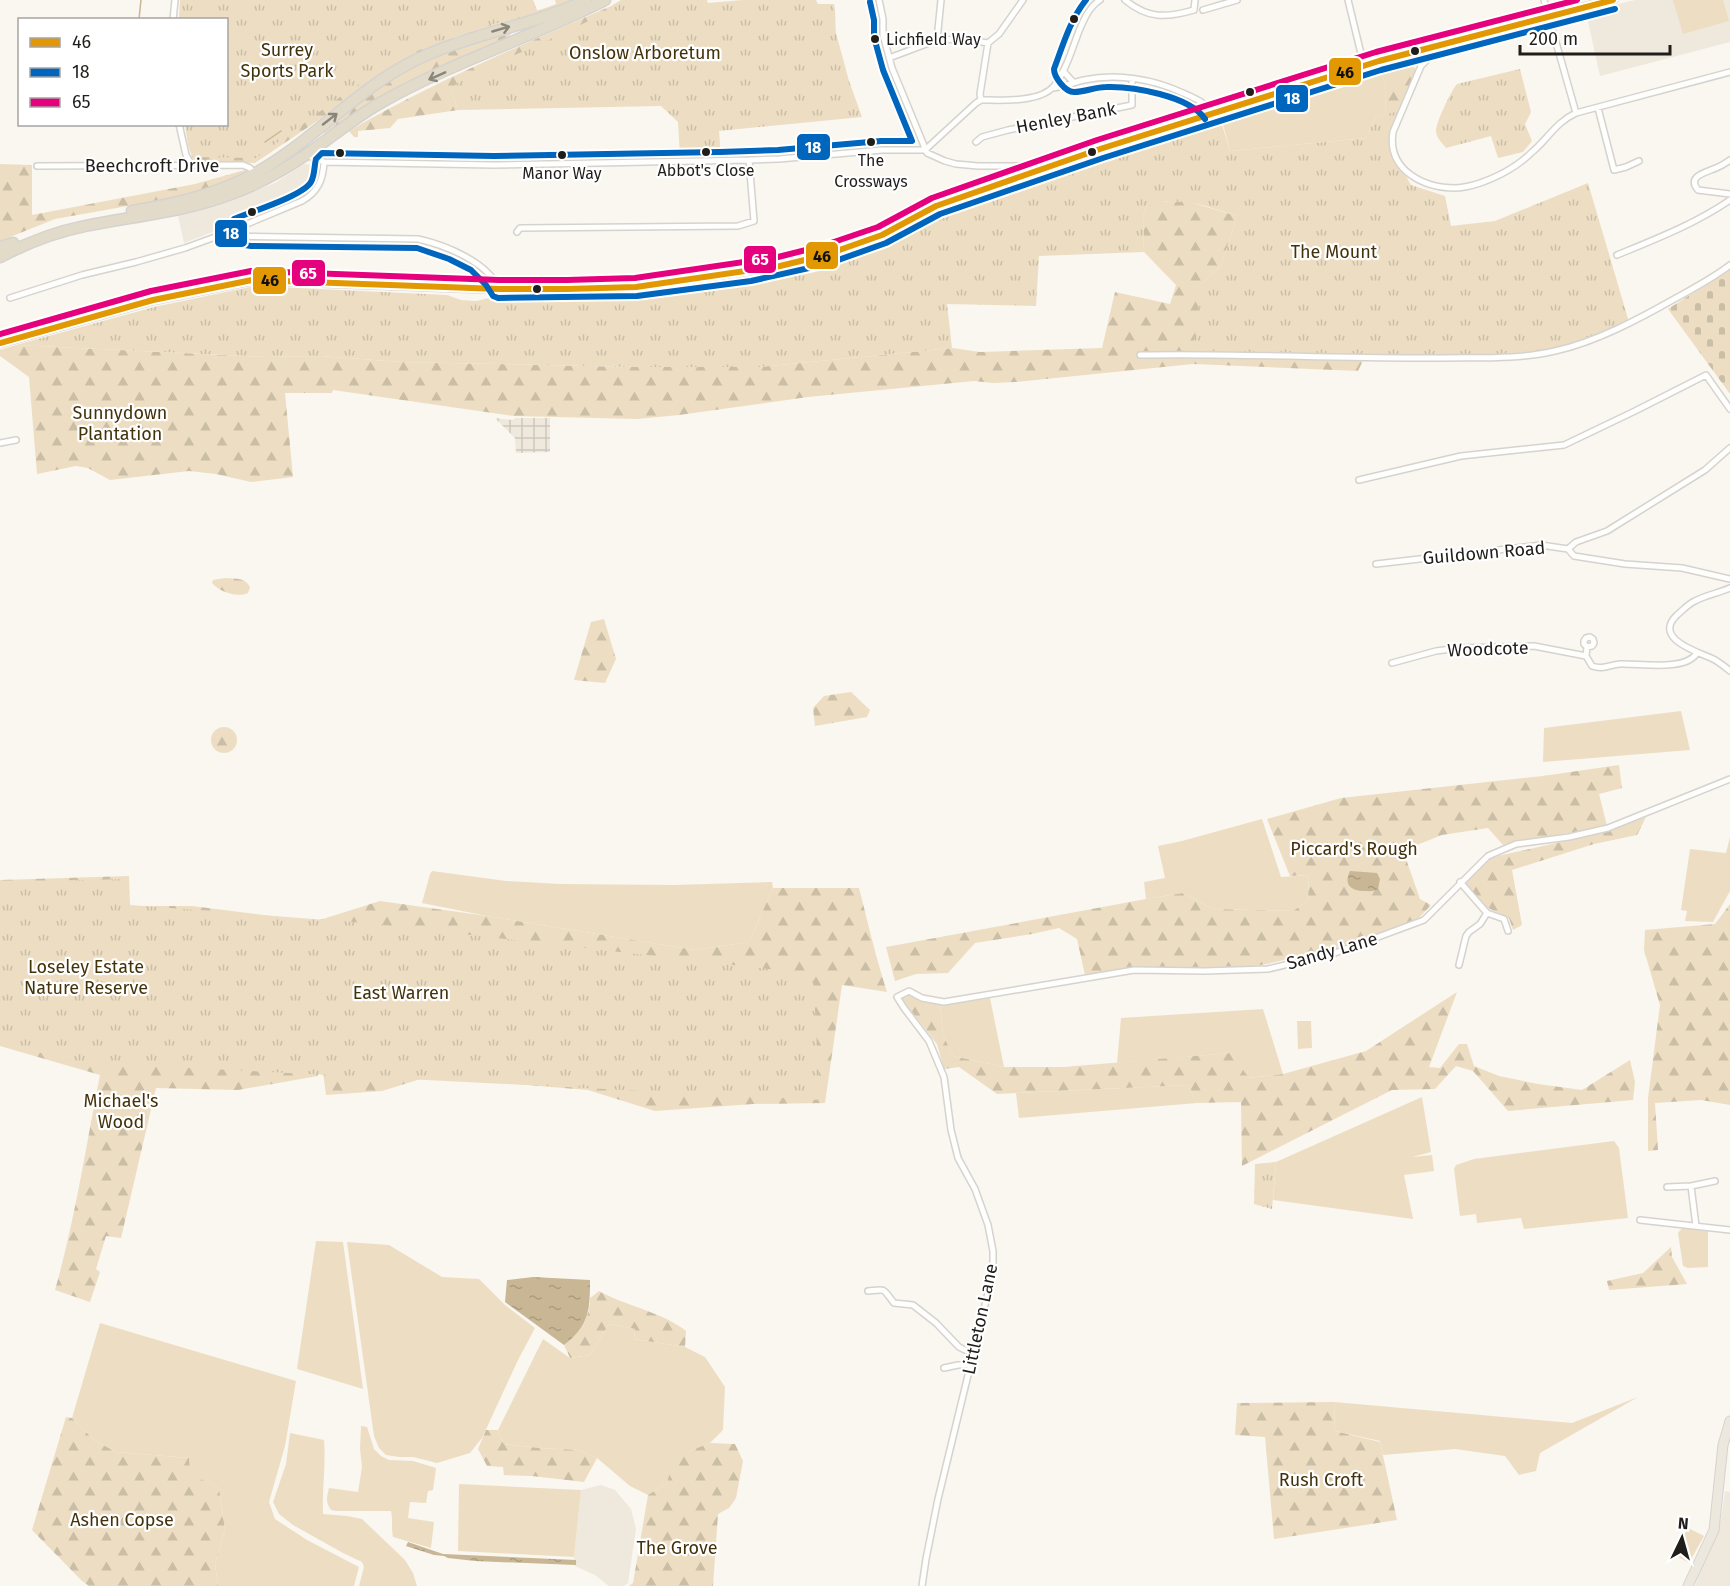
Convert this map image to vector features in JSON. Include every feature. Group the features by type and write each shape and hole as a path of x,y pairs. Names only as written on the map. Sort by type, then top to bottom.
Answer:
{"highway":[{"path":"0,248 32,234 73,222 157,207 198,197 257,178 368,90 406,65 444,47 549,15 586,0"},
{"path":"0,257 56,233 189,207 230,195 257,178 306,155 363,114 397,94 605,0"}],"main road":[{"path":"0,343 153,300 252,280 499,289 636,287 780,266 825,255 882,235 936,206 1032,172 1213,114 1415,51 1613,0"},
{"path":"1688,1586 1714,1530 1723,1445 1730,1421"}],"street":[{"path":"173,18 175,0"},
{"path":"879,0 883,19 882,31 889,58 899,88 927,153 956,164 1025,166 1032,172"},
{"path":"937,40 941,0"},
{"path":"981,100 988,43 999,34 1023,0"},
{"path":"1053,88 1063,71 1084,18 1100,0"},
{"path":"1125,0 1136,9 1159,16 1194,10 1195,0"},
{"path":"1203,10 1237,0"},
{"path":"1348,0 1364,66"},
{"path":"1544,0 1576,113"},
{"path":"889,58 937,40 961,39 988,43"},
{"path":"1428,48 1425,61 1398,117 1392,141 1394,154 1402,167 1417,180 1435,186 1458,188 1481,183 1506,171 1532,153 1555,126 1576,113 1730,72"},
{"path":"1415,51 1421,66"},
{"path":"1063,71 1074,83"},
{"path":"306,155 324,162 494,165 779,159 882,150 925,150 981,100 1012,100 1038,95 1053,88 1086,80 1116,78 1132,78 1166,85 1195,98 1210,108 1213,114"},
{"name":"Henley Bank","path":"976,142 982,137 1008,130 1132,105 1132,78"},
{"path":"1598,108 1614,170"},
{"path":"179,126 186,155 192,165"},
{"path":"517,232 520,228 738,226 754,221 749,160"},
{"path":"1730,160 1697,176 1694,184 1698,190 1730,194"},
{"path":"1605,172 1639,161"},
{"path":"10,298 82,275 160,256 218,236 309,197 321,182 324,162"},
{"name":"Beechcroft Drive","path":"37,166 243,165 250,168 257,178"},
{"path":"1617,255 1669,234 1713,212 1730,200"},
{"path":"239,227 241,236"},
{"path":"218,236 418,239 433,242 473,262 493,278 499,289"},
{"path":"1140,355 1360,358 1500,357 1539,354 1568,348 1629,322 1696,287 1730,265"},
{"path":"1359,480 1461,456 1564,445 1706,375 1730,409"},
{"path":"0,443 16,440"},
{"path":"1568,549 1576,542 1607,531 1661,498 1704,470 1730,448"},
{"name":"Guildown Road","path":"1376,564 1541,545 1568,549 1574,556 1625,564 1682,568 1730,579"},
{"path":"1730,588 1688,605 1672,620 1670,627 1671,636 1677,641 1713,659 1730,671"},
{"name":"Woodcote","path":"1392,663 1436,651 1459,648 1534,646 1586,656 1592,666 1600,669 1618,664 1652,666 1672,664 1690,660 1697,653"},
{"path":"1586,656 1587,647"},
{"name":"Sandy Lane","path":"897,997 909,991 922,998 944,1002 1134,970 1268,969 1335,953 1424,920 1488,856 1516,844 1569,837 1608,828 1730,779"},
{"path":"1460,882 1487,913 1504,919 1508,931"},
{"path":"1459,964 1466,936 1480,924 1487,913"},
{"name":"Littleton Lane","path":"897,997 929,1041 944,1077 951,1130 958,1158 975,1189 988,1225 993,1251 993,1272 938,1498 922,1586"},
{"path":"1667,1187 1691,1186 1715,1181"},
{"path":"1691,1186 1696,1226"},
{"path":"1640,1220 1730,1230"},
{"path":"868,1291 882,1289 894,1303 913,1305 936,1323 959,1347 973,1354"},
{"path":"944,1368 969,1365"}],"shaded area":[{"path":"1635,0 1730,0 1730,42 1600,76 1586,12"},
{"path":"304,164 319,167 318,182 309,193 267,212 184,243 178,215 219,204 275,183"},
{"path":"495,418 513,420 515,418 550,418 550,452 516,453 515,438"},
{"path":"601,1485 615,1490 631,1509 636,1529 628,1583 624,1586 609,1586 595,1575 575,1566 581,1490"},
{"path":"1725,1491 1730,1492 1730,1586 1695,1586 1721,1520"}],"green space":[{"name":"Surrey Sports Park","path":"180,0 533,0 537,11 456,35 408,55 347,92 256,158 192,157 185,126 228,126 228,18 179,18"},
{"path":"533,0 537,11 556,4 555,0 575,0 458,36 423,50 373,79 329,113 255,163 194,162 191,156 242,156 367,71"},
{"path":"621,0 635,0 451,90 458,110 398,119 390,128 358,131 358,137 354,137 349,131 445,80"},
{"name":"Onslow Arboretum","path":"627,0 707,0 708,3 743,0 816,0 818,4 834,4 836,33 862,117 719,131 721,157 680,158 678,122 661,106 458,110 451,90 465,78 584,23"},
{"path":"1673,0 1723,0 1729,21 1683,34"},
{"path":"512,30 508,40 326,136 322,130 374,91 415,65 449,50"},
{"path":"1406,60 1416,69 1402,110 1385,115 1386,90 1380,63"},
{"path":"1380,63 1386,90 1385,115 1376,117 1366,138 1230,151 1220,113"},
{"path":"1520,69 1531,112 1525,124 1532,141 1523,152 1498,158 1491,136 1446,148 1437,136 1436,128 1457,84"},
{"name":"The Mount","path":"1402,110 1393,132 1394,155 1411,185 1445,196 1451,226 1495,221 1588,183 1629,322 1563,347 1515,354 1365,356 1193,352 1201,284 1221,266 1237,216 1192,203 1169,201 1146,207 1143,217 1144,252 1039,256 1036,306 947,304 952,348 759,367 634,367 401,362 321,356 267,357 16,345 154,307 255,286 447,295 461,300 476,301 523,295 636,293 725,282 844,256 881,242 930,218 1221,121 1230,151 1366,138 1376,117"},
{"path":"0,164 32,165 32,215 195,184 245,170 245,172 197,192 55,219 0,241"},
{"name":"Sunnydown Plantation","path":"1156,202 1190,202 1237,216 1221,266 1201,284 1369,348 1358,371 1193,364 1015,382 974,381 808,397 637,419 514,416 333,390 332,393 285,393 293,477 251,482 189,471 110,480 88,468 76,466 37,474 29,377 0,356 0,350 16,345 267,357 321,356 401,362 759,367 952,348 980,352 1102,348 1115,292 1170,304 1176,285 1144,252 1143,217 1146,207"},
{"path":"1730,269 1730,394 1668,309"},
{"path":"225,578 245,582 250,587 248,593 239,595 229,593 212,583 213,580"},
{"path":"604,619 616,659 605,683 574,680 591,622"},
{"path":"851,692 870,710 867,717 815,726 813,708 824,696"},
{"path":"1681,711 1690,750 1543,762 1544,728"},
{"path":"224,727 233,731 237,740 233,749 224,753 215,749 211,740 215,731"},
{"name":"Piccard's Rough","path":"1619,765 1622,788 1599,794 1607,826 1503,845 1488,828 1442,835 1409,848 1406,859 1420,899 1431,905 1418,919 1361,942 1241,968 1144,967 1085,975 1077,939 1059,928 975,943 948,973 916,974 895,981 886,947 1146,899 1183,893 1213,909 1293,911 1308,901 1309,875 1290,876 1267,819 1341,798 1543,776"},
{"path":"1646,817 1637,835 1594,844 1512,870 1522,925 1513,930 1509,918 1486,907 1464,883 1489,858 1601,833"},
{"path":"1262,819 1281,877 1309,875 1308,901 1293,911 1213,909 1183,893 1146,899 1144,882 1165,878 1158,846"},
{"path":"1730,837 1730,891 1713,922 1685,921 1687,911 1681,910 1690,849 1726,853"},
{"path":"432,871 506,881 560,884 674,885 772,882 773,888 749,942 695,950 422,903"},
{"name":"Michael's Wood","path":"129,876 130,906 192,906 280,917 297,928 318,1076 238,1090 156,1088 121,1238 106,1236 96,1269 100,1272 90,1302 55,1290 74,1210 100,1075 0,1046 0,880"},
{"name":"Loseley Estate Nature Reserve","path":"127,879 130,905 366,923 813,974 820,1100 75,1062 0,1042 0,882"},
{"name":"East Warren","path":"773,888 859,888 887,992 842,985 825,1103 753,1104 655,1111 588,1090 427,1077 382,1091 326,1095 307,951 307,924 380,901 695,950 749,942"},
{"path":"1730,904 1730,1105 1701,1100 1655,1103 1658,1150 1648,1151 1648,1098 1660,1005 1644,950 1645,930 1715,924"},
{"path":"1457,992 1429,1067 1440,1068 1459,1044 1467,1044 1474,1066 1499,1076 1582,1090 1630,1060 1635,1082 1633,1100 1508,1111 1473,1071 1456,1066 1435,1089 1392,1090 1242,1166 1241,1102 1197,1103 1188,1085 997,1094 959,1067 944,1069 937,1044 901,998 907,994 940,1005 943,1035 953,1056 1004,1067 1064,1067 1231,1053 1249,1078 1283,1074 1366,1051"},
{"path":"990,998 1004,1067 953,1056 943,1035 940,1005"},
{"path":"1263,1009 1283,1074 1248,1078 1231,1053 1117,1063 1121,1018"},
{"path":"1297,1021 1311,1021 1312,1048 1298,1049"},
{"path":"1188,1085 1197,1103 1019,1118 1016,1093"},
{"path":"1422,1097 1431,1152 1412,1157 1432,1155 1434,1171 1404,1175 1413,1219 1273,1200 1276,1162"},
{"path":"1614,1141 1619,1148 1628,1218 1524,1229 1521,1218 1477,1223 1476,1214 1460,1216 1454,1169 1456,1165 1474,1159"},
{"path":"1276,1162 1272,1209 1254,1204 1255,1164"},
{"path":"1682,1228 1708,1231 1708,1267 1683,1266 1678,1233"},
{"path":"316,1241 343,1242 363,1389 297,1369"},
{"path":"347,1242 389,1245 442,1277 479,1279 505,1305 535,1328 482,1438 470,1453 437,1463 413,1457 386,1455 379,1448 374,1436"},
{"path":"1671,1247 1672,1257 1687,1284 1609,1290 1607,1281 1643,1273"},
{"path":"599,1291 676,1324 686,1331 685,1347 634,1339 635,1329 609,1324 590,1355 570,1358 564,1345 583,1324 590,1305 590,1298"},
{"path":"100,1323 296,1381 285,1446 269,1502 275,1519 307,1540 359,1567 354,1586 218,1586 215,1564 225,1530 219,1488 189,1474 189,1458 116,1452 94,1440 72,1418"},
{"path":"609,1324 635,1329 634,1339 685,1347 705,1357 725,1387 723,1430 710,1443 685,1453 667,1483 648,1495 630,1486 597,1458 578,1450 504,1444 498,1430 543,1339 570,1358 590,1355"},
{"path":"1638,1397 1540,1453 1536,1471 1519,1475 1505,1456 1455,1449 1383,1455 1380,1441 1335,1431 1334,1402 1572,1423"},
{"name":"Rush Croft","path":"1334,1402 1335,1431 1380,1442 1397,1520 1274,1539 1265,1437 1235,1435 1237,1403"},
{"name":"Ashen Copse","path":"66,1417 72,1418 94,1440 116,1452 189,1458 190,1474 219,1488 225,1530 215,1564 218,1586 89,1586 32,1530"},
{"path":"361,1426 367,1427 374,1449 381,1456 389,1460 413,1461 436,1468 433,1490 428,1491 426,1503 410,1502 408,1518 434,1522 431,1548 393,1537 391,1511 336,1511 329,1507 327,1499 329,1488 358,1492 362,1467"},
{"path":"486,1430 498,1430 504,1444 578,1450 597,1458 584,1482 504,1475 503,1467 487,1466 478,1449"},
{"path":"290,1433 324,1440 323,1514 362,1519 405,1560 413,1573 417,1586 359,1586 364,1567 362,1562 293,1525 279,1514 273,1502 286,1464"},
{"name":"The Grove","path":"710,1443 735,1444 743,1461 736,1498 729,1508 718,1514 713,1586 629,1586 633,1583 648,1495 667,1483 674,1457"},
{"path":"459,1484 581,1490 574,1557 458,1551"},
{"path":"1688,1528 1704,1536 1689,1563 1673,1554"}],"water":[{"path":"1350,871 1377,873 1380,879 1378,889 1363,891 1351,887 1348,882"},
{"path":"533,1277 590,1280 586,1317 579,1331 564,1345 505,1302 507,1280"},
{"path":"408,1542 443,1554 576,1560 576,1565 448,1558 406,1546"}],"waterway":[{"path":"139,18 141,0"},
{"path":"265,142 281,131"}],"transit line":[{"name":"18","path":"1086,0 1071,24 1054,69 1061,84 1074,92 1117,87 1160,94 1187,104 1205,119"},
{"name":"65","path":"0,334 151,291 251,271 499,280 567,280 635,278 778,257 822,246 878,227 932,198 1097,140 1376,52 1577,0"},
{"name":"46","path":"0,343 153,300 252,280 499,289 567,289 636,287 780,266 825,255 882,235 936,206 1100,149 1379,61 1613,0"},
{"name":"18","path":"870,2 874,20 874,37 883,70 912,141 720,152 494,156 322,153 316,159 311,182 306,187 287,198 234,219 230,226 233,239 237,243 251,246 417,248 449,259 471,270 493,296 498,298 637,296 751,281 827,264 886,243 940,214 1103,158 1381,70 1615,9"}],"place":[{"name":"Lichfield Way","path":"875,39"},
{"name":"The Crossways","path":"871,142"},
{"name":"Abbot's Close","path":"706,152"},
{"name":"Manor Way","path":"562,155"}]}
